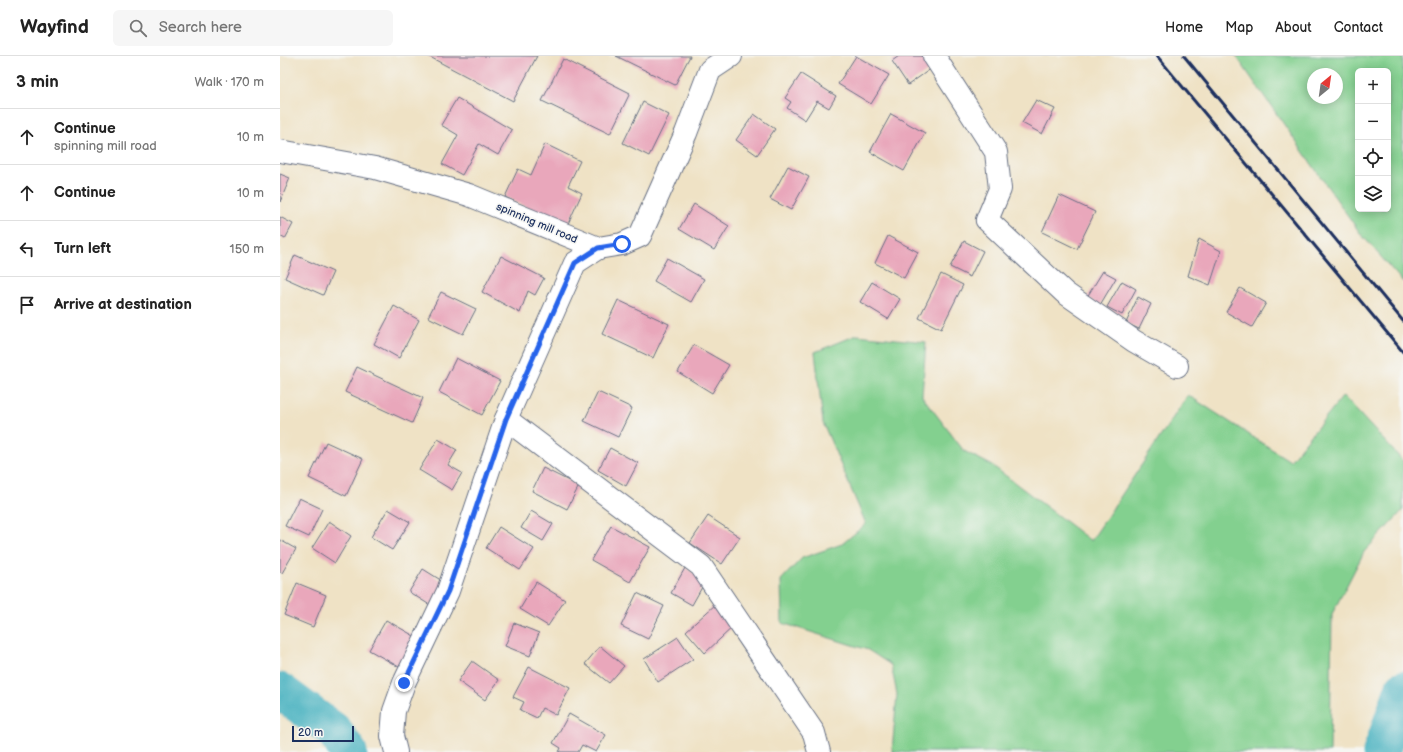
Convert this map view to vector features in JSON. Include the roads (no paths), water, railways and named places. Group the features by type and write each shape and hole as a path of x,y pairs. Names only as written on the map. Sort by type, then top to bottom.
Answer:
{"street":[{"path":"396,752 392,736 394,711 404,683 448,591 506,419 575,263 598,248 622,244 640,236 686,133 710,70 731,56"},
{"path":"934,56 996,152 1000,189 987,220 1065,293 1134,340 1177,366"},
{"name":"spinning mill road","path":"280,151 375,168 469,194 598,248"},
{"path":"506,419 701,566 814,733 819,752"}],"waterway":[{"path":"1381,752 1403,689"},
{"path":"280,691 333,730 349,752"}],"railway":[{"path":"1157,56 1403,352"},
{"path":"1184,56 1403,321"}]}
